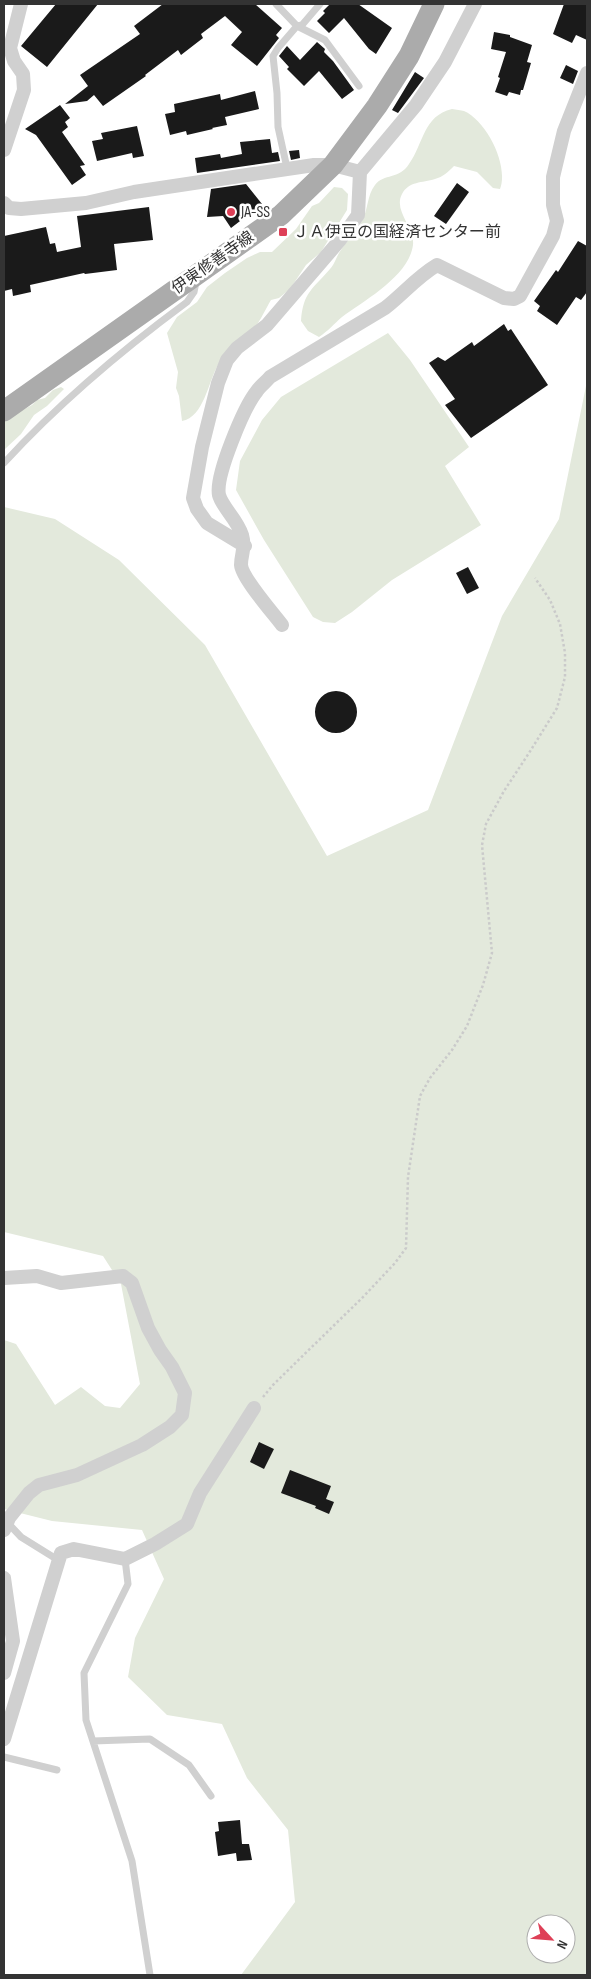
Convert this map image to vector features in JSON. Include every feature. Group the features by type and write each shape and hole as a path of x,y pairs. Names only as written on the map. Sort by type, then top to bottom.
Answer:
{"main road":[{"name":"伊東修善寺線","path":"4,411 281,215 333,165 377,106 409,56 434,4"}],"street":[{"path":"4,150 24,90 23,74 14,61 10,48 21,4"},
{"path":"245,546 207,523 193,498 202,447 218,383 227,360 237,348 267,325 340,240 358,215 360,172 416,105 445,62 475,4"},
{"path":"282,625 247,578 241,565 245,546 236,519 220,496 219,483 228,450 256,391 270,377 385,308 402,295 420,276 437,266 504,298 514,299 520,296 554,236 557,221 553,205 554,177 564,131 587,73"},
{"path":"4,203 9,208 20,209 86,202 134,192 314,165 333,165 360,172"},
{"path":"4,1278 37,1276 61,1283 123,1276 132,1284 148,1328 185,1392 182,1415 170,1427 142,1445 77,1474 39,1485 29,1493 5,1523"},
{"path":"4,1739 61,1553 74,1549 125,1559 155,1544 186,1524 200,1493 254,1408"},
{"path":"4,1578 13,1641 4,1673"}],"lane":[{"path":"276,4 297,26 325,40 359,86"},
{"path":"287,168 278,127 273,56 297,26 302,25 320,4"},
{"path":"4,463 68,400 106,366 187,302 194,292 197,274"},
{"path":"5,1523 21,1537 58,1560"},
{"path":"125,1559 128,1584 84,1672 86,1720 132,1862 150,1975"},
{"path":"93,1741 150,1739 189,1765 211,1796"},
{"path":"4,1757 57,1770"}],"path":[{"path":"254,1408 273,1385 364,1296 395,1263 406,1248 408,1177 420,1096 430,1078 452,1050 467,1026 483,985 492,953 482,845 486,824 504,791 557,708 566,677 565,653 560,624 550,600 536,578"}],"shaded area":[{"path":"452,109 464,111 473,116 488,134 499,157 502,179 500,189 493,188 477,172 454,166 440,177 408,187 402,194 400,207 411,232 413,245 410,256 403,267 385,286 342,317 319,337 308,331 301,321 304,303 362,221 372,189 379,181 396,175 405,169 414,156 430,124 442,113"},
{"path":"334,187 342,188 348,194 347,210 321,252 306,265 290,289 279,298 271,300 253,330 221,360 200,406 189,418 182,421 179,396 176,388 178,372 167,333 177,317 197,302 207,287 225,273 247,258 260,252 272,252 296,229 312,206 319,203"},
{"path":"388,333 410,360 469,447 445,466 481,525 392,580 335,623 323,622 313,617 264,540 236,490 240,461 262,420 281,397"},
{"path":"587,381 587,1975 241,1975 295,1902 288,1830 247,1778 222,1724 167,1715 128,1677 135,1638 164,1579 142,1530 52,1521 4,1509 4,1340 16,1344 55,1405 81,1387 105,1406 120,1408 140,1384 121,1284 103,1256 4,1232 4,507 55,519 119,560 205,645 327,856 428,810 502,616 559,519"},
{"path":"61,387 64,389 47,406 34,415 21,434 4,450 4,420 32,405 37,400 45,398 53,390"}],"building":[{"path":"56,4 98,4 47,67 21,46"},
{"path":"163,4 255,4 282,28 276,35 279,38 257,66 231,45 242,32 225,16 201,34 203,38 181,55 178,50 146,76 103,106 94,95 87,101 65,104 88,86 80,75 140,34 134,26"},
{"path":"330,4 358,4 392,28 376,54 369,49 344,18 329,33 317,21"},
{"path":"564,4 587,4 587,40 576,35 572,43 553,34"},
{"path":"494,32 510,35 510,37 532,45 527,62 531,63 520,95 509,92 507,96 495,92 506,52 491,49"},
{"path":"317,42 325,49 324,52 354,90 342,99 319,71 304,86 287,69 289,67 279,56 287,46 300,60"},
{"path":"566,65 578,71 573,84 560,78"},
{"path":"415,72 424,78 398,113 392,110"},
{"path":"255,91 259,109 225,117 227,125 187,135 186,131 170,135 165,114 175,112 174,104 220,94 221,100"},
{"path":"60,105 70,118 65,122 68,127 62,132 85,165 80,166 86,175 72,185 36,135 25,129"},
{"path":"137,126 144,156 133,158 132,153 97,161 92,141 103,139 101,133"},
{"path":"270,139 272,153 278,152 280,161 197,173 195,158 220,154 221,158 242,154 240,142"},
{"path":"299,150 300,158 291,160 289,151"},
{"path":"457,183 469,192 446,224 434,216"},
{"path":"246,184 262,204 231,228 223,216 207,217 211,189"},
{"path":"149,207 153,240 114,244 117,270 84,273 30,285 31,292 13,296 12,289 4,291 4,236 46,227 50,244 55,243 57,252 81,247 77,216"},
{"path":"578,241 587,246 587,292 581,300 576,297 557,325 537,311 540,306 534,301 556,270 558,272"},
{"path":"504,324 508,331 511,329 548,385 471,438 445,405 455,399 429,363 438,357 445,361 472,342 474,346"},
{"path":"468,567 479,588 467,594 456,573"},
{"path":"336,691 351,697 357,712 351,727 336,733 321,727 315,712 321,697"},
{"path":"259,1442 274,1449 264,1469 250,1462"},
{"path":"290,1470 331,1486 326,1499 334,1502 329,1514 315,1508 316,1506 281,1493"},
{"path":"240,1820 242,1844 249,1844 252,1860 237,1861 236,1853 218,1856 215,1832 219,1831 218,1822"}],"place":[{"name":"JA-SS","path":"231,212"},
{"name":"ＪＡ伊豆の国経済センター前","path":"283,232"}]}
